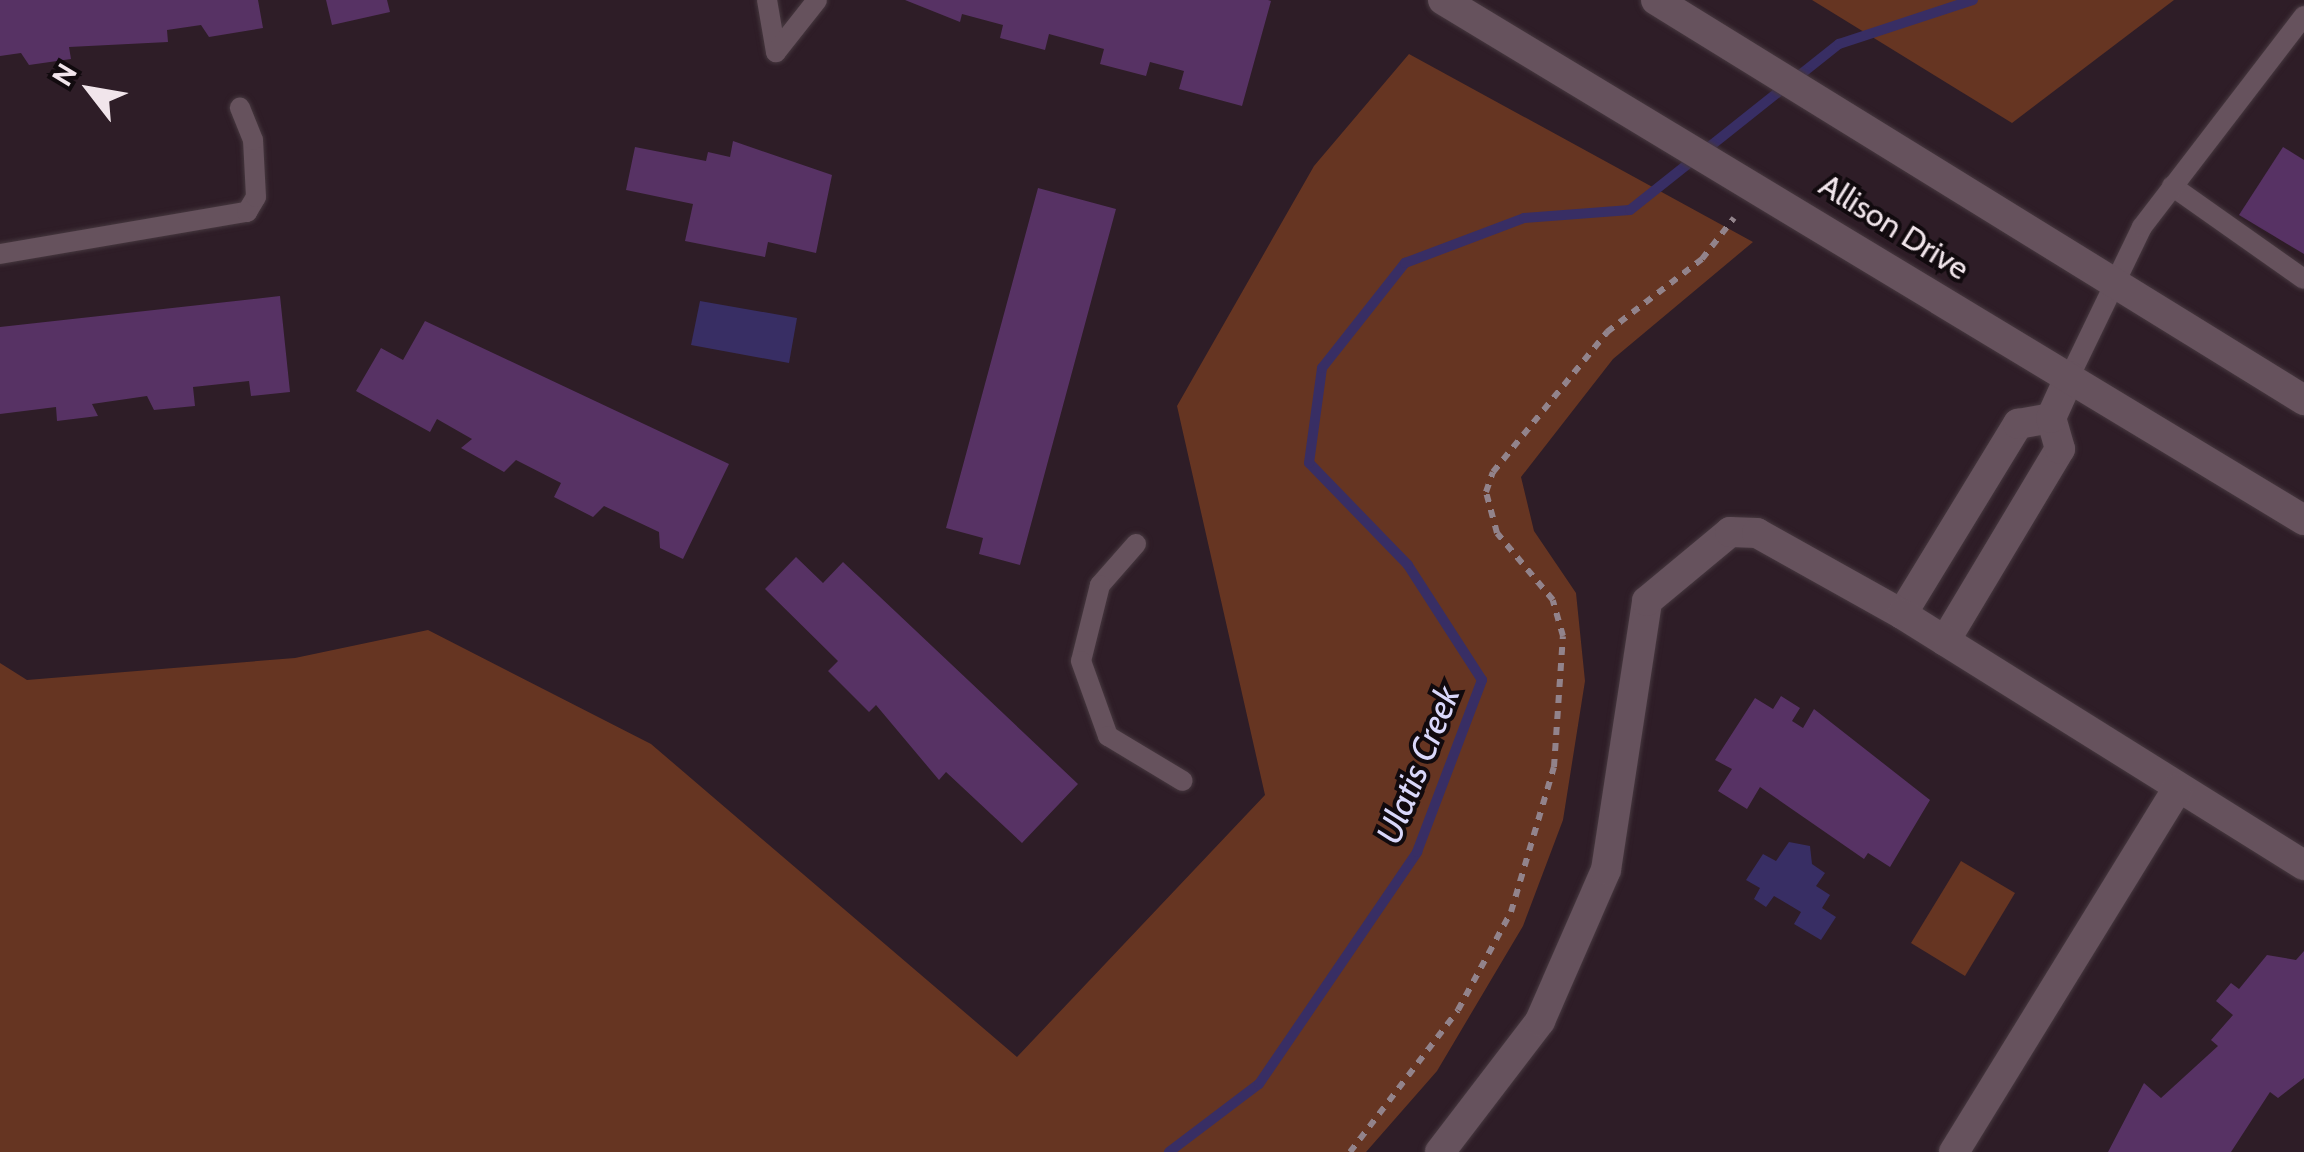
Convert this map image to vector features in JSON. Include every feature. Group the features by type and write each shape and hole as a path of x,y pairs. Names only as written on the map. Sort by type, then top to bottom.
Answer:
{"street":[{"name":"Allison Drive","path":"1443,0 1604,89 2304,520"},
{"name":"Allison Drive","path":"1656,0 2304,400"},
{"path":"1944,641 2060,449 2051,418 2070,376"},
{"path":"1902,614 2018,424 2051,418"},
{"path":"1440,1152 1540,1021 1606,870 1648,600 1730,532 1757,533 1902,614 2304,865"},
{"path":"1954,1152 2178,789"}],"lane":[{"path":"768,0 776,52 817,0"},
{"path":"2070,376 2172,186 2304,16"},
{"path":"0,254 247,212 254,160 240,106"},
{"path":"2172,186 2304,279"},
{"path":"1136,544 1100,586 1081,660 1108,736 1183,781"}],"path":[{"path":"1350,1152 1458,1010 1493,945 1554,767 1563,636 1553,600 1497,533 1486,492 1493,472 1606,332 1702,259 1734,218"}],"shaded area":[{"path":"1812,0 2174,0 2012,123"},
{"path":"1409,54 1753,242 1613,359 1521,477 1534,531 1576,593 1585,681 1563,820 1523,926 1437,1071 1366,1152 0,1152 0,663 27,680 295,658 428,630 651,744 1017,1057 1265,795 1177,406 1314,166"},
{"path":"700,301 797,318 789,363 691,345"},
{"path":"1789,842 1810,846 1812,864 1825,873 1816,886 1830,895 1822,908 1836,917 1821,940 1794,924 1801,912 1774,896 1766,907 1754,899 1760,888 1746,880 1763,854 1776,861"},
{"path":"1961,861 2015,893 1965,976 1911,943"}],"building":[{"path":"0,0 258,0 263,28 209,37 201,25 167,30 168,42 69,47 71,59 29,65 21,53 0,56"},
{"path":"326,0 387,0 390,12 332,25"},
{"path":"905,0 1271,1 1242,106 1179,89 1184,71 1150,62 1146,76 1100,64 1104,49 1049,34 1045,50 1000,38 1003,25 962,14 960,22"},
{"path":"733,141 832,175 816,253 768,242 765,257 685,241 693,204 626,190 635,147 706,161 708,152 730,157"},
{"path":"2283,147 2304,160 2304,254 2239,215"},
{"path":"1038,188 1116,209 1020,565 979,554 983,538 946,528"},
{"path":"280,296 290,392 251,396 249,381 193,387 195,406 154,410 147,396 92,404 98,416 57,421 56,407 0,414 0,327"},
{"path":"425,321 729,464 683,559 660,548 659,532 604,506 593,517 554,497 561,483 516,460 504,472 461,448 472,439 437,419 430,432 356,391 381,348 403,360"},
{"path":"796,557 823,583 843,562 1078,784 1022,843 946,772 939,780 876,705 869,712 828,671 838,661 765,589"},
{"path":"1781,696 1800,708 1792,721 1803,728 1814,709 1930,800 1890,867 1868,853 1864,859 1760,787 1747,809 1718,791 1732,769 1715,760 1755,698 1773,709"},
{"path":"2304,951 2304,1078 2278,1098 2270,1092 2231,1152 2108,1152 2144,1083 2161,1098 2218,1046 2211,1040 2233,1015 2216,1001 2231,983 2239,989 2267,955 2296,960"}],"waterway":[{"name":"Ulatis Creek","path":"1169,1152 1259,1084 1417,852 1482,680 1408,565 1309,463 1322,368 1405,263 1524,218 1630,210 1839,44 1973,0"}]}
